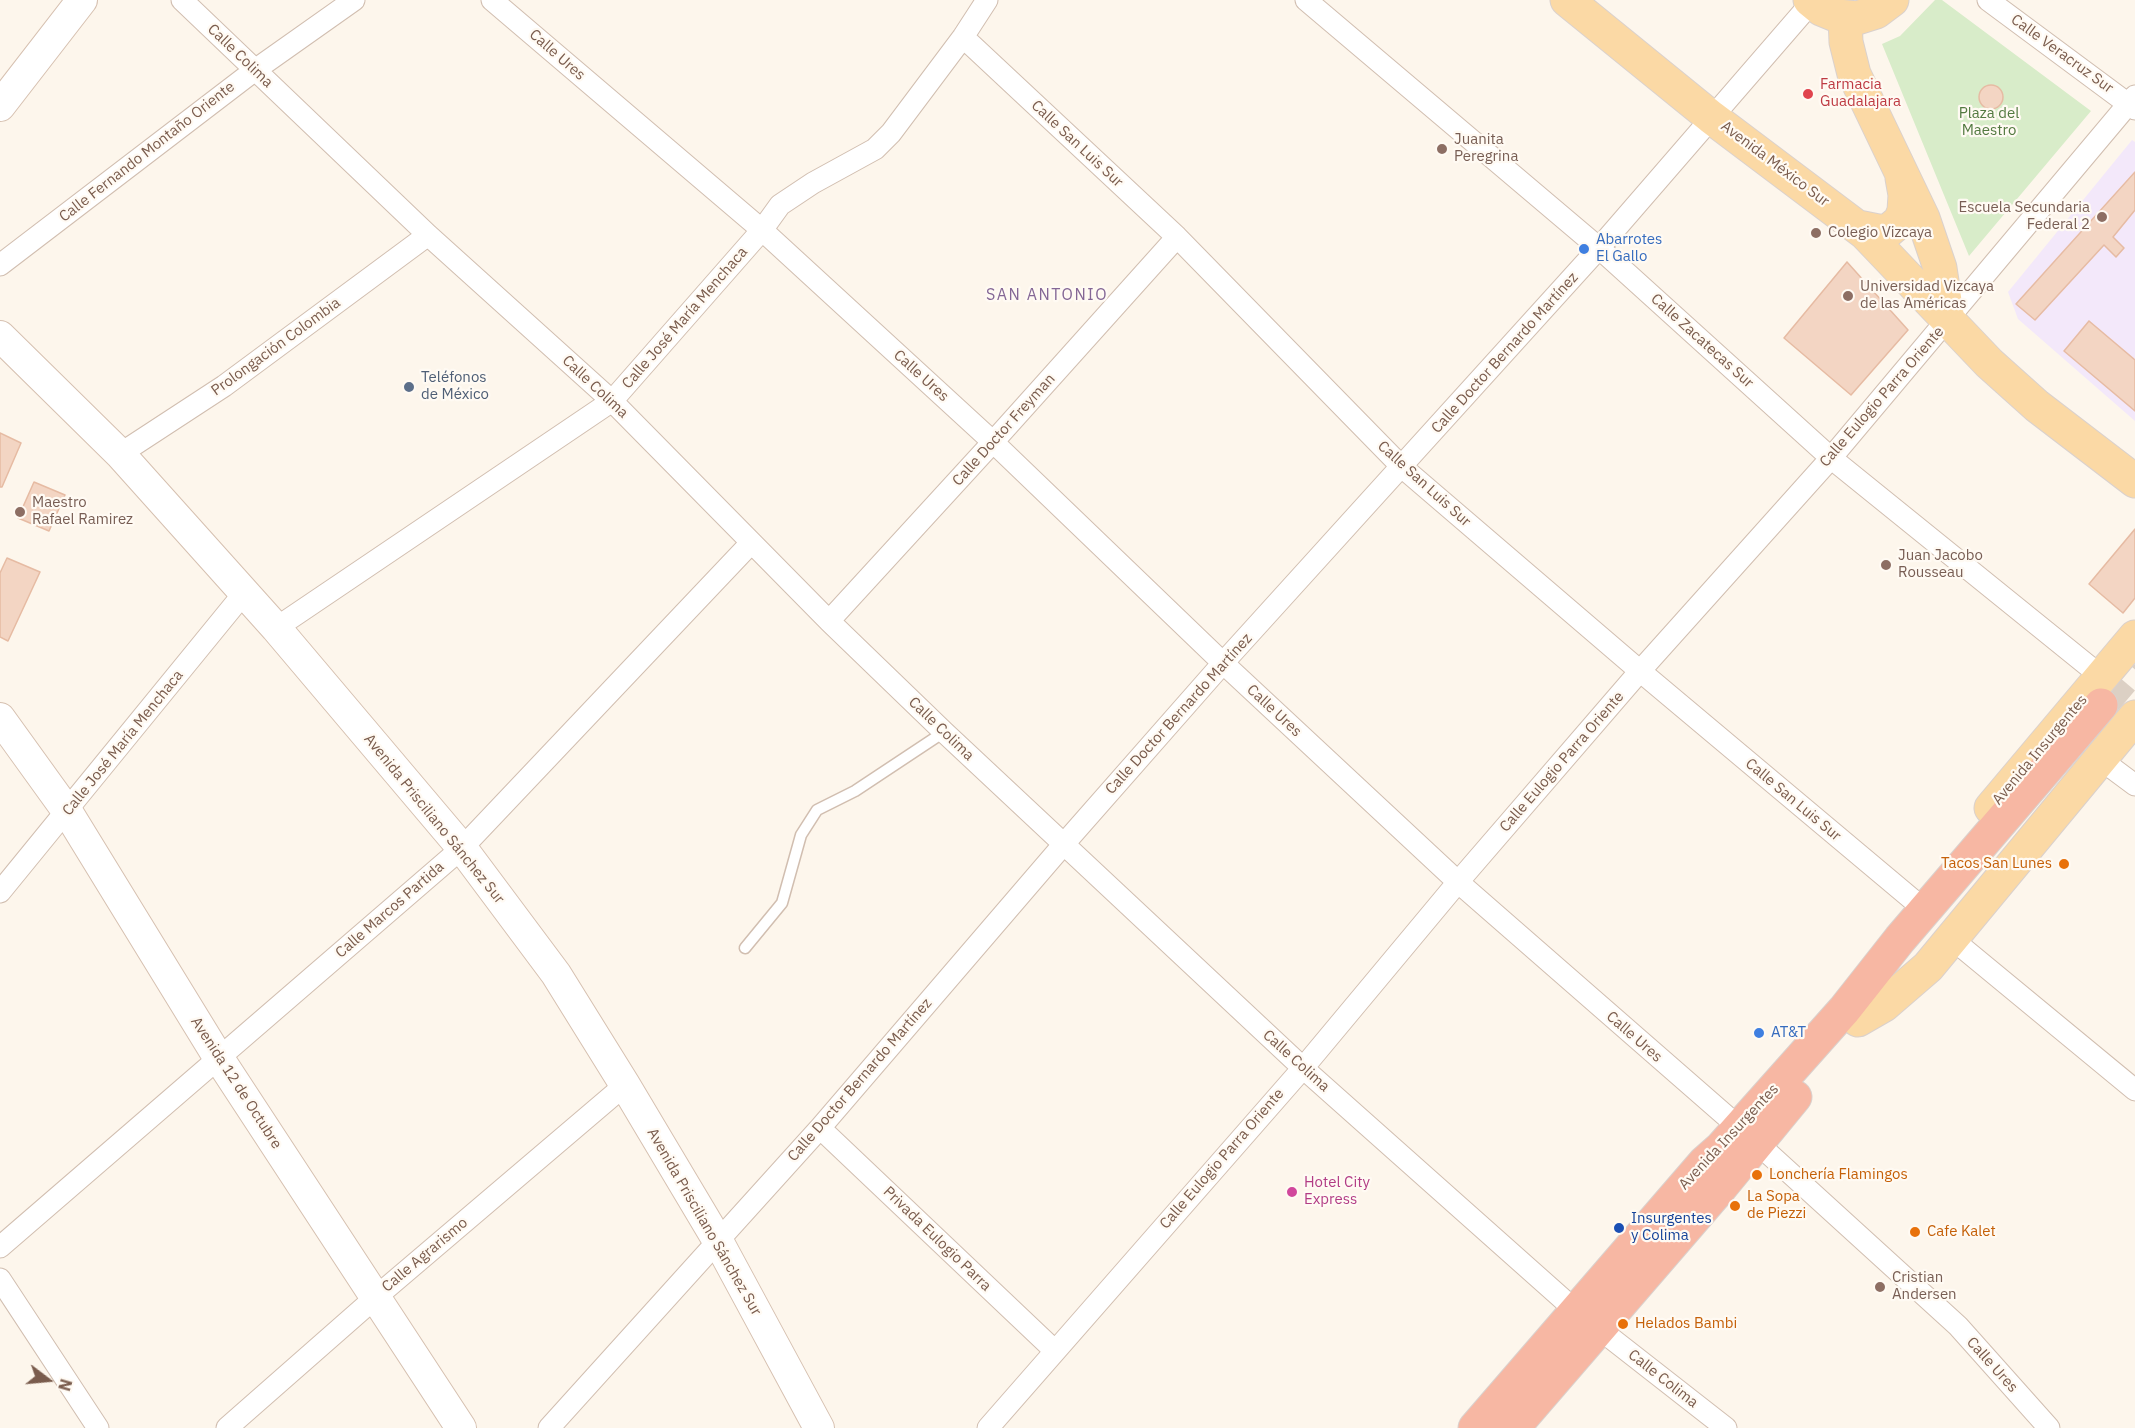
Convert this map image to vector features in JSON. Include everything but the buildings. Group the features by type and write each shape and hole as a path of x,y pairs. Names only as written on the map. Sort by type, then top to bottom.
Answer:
{"highway":[{"name":"Avenida Insurgentes","path":"1475,1428 1587,1320 1748,1135 1851,1015 2120,681"},
{"name":"Avenida Insurgentes","path":"1513,1428 1587,1320"}],"main road":[{"path":"0,106 82,0"},
{"name":"Avenida México Sur","path":"1567,0 1712,117 1858,227 1989,363 2037,406 2135,482"},
{"path":"1811,1 1821,9 1838,16 1857,18 1876,12 1892,0"},
{"path":"1845,17 1846,42 1854,74 1923,218 1940,268 1948,321"},
{"path":"1858,227 1888,231 1900,221 1904,211 1905,195 1900,170"},
{"name":"Avenida Prisciliano Sánchez Sur","path":"0,336 120,454 276,628 462,848 556,974 625,1085 717,1241 819,1428"},
{"name":"Avenida Insurgentes","path":"2120,681 2100,759 1928,967 1884,1005 1851,1015 1851,989 1872,952 1913,900 2120,681"},
{"name":"Avenida 12 de Octubre","path":"5,726 67,811 218,1057 460,1428"}],"street":[{"name":"Calle Colima","path":"182,0 428,235 612,401 829,621 1063,845 1303,1068 1587,1320 1726,1428"},
{"name":"Calle Fernando Montaño Oriente","path":"0,266 255,70 354,0"},
{"name":"Calle Ures","path":"492,0 762,230 993,442 1223,663 1458,882 1748,1135 1958,1326 2049,1428"},
{"name":"Calle José María Menchaca","path":"276,628 612,401 762,230 780,205 813,183 875,149 905,114 963,37 987,0"},
{"name":"Calle Zacatecas Sur","path":"1306,0 1599,248 1831,458 2120,681"},
{"name":"Calle Veracruz Sur","path":"1988,0 2133,103"},
{"name":"Calle Doctor Bernardo Martínez","path":"549,1428 820,1128 1223,663 1599,248 1811,1"},
{"name":"Calle San Luis Sur","path":"963,37 1177,237 1402,467 1913,900"},
{"name":"Calle Eulogio Parra Oriente","path":"988,1428 1303,1068 1458,882 1640,671 1831,458 2133,103"},
{"name":"Prolongación Colombia","path":"120,454 224,386 428,235"},
{"name":"Calle Doctor Freyman","path":"829,621 1177,237"},
{"name":"Calle Marcos Partida","path":"0,1247 462,848 751,543"},
{"name":"Calle José María Menchaca","path":"0,892 244,593"},
{"path":"2100,759 2135,785"},
{"path":"1952,939 2135,1090"},
{"name":"Calle Agrarismo","path":"227,1428 376,1297 625,1085"},
{"name":"Privada Eulogio Parra","path":"820,1128 1054,1350"},
{"path":"0,1279 98,1428"}],"lane":[{"path":"745,948 782,903 801,835 817,810 855,791 944,732"}],"shaded area":[{"name":"Escuela Secundaria Federal 2","path":"2132,140 2135,142 2135,421 2018,319 2008,292"}],"green space":[{"name":"Plaza del Maestro","path":"1935,0 1942,0 2091,111 1969,256 1882,44 1900,36"}],"tunnel":[{"path":"2101,705 2135,665"}],"place":[{"name":"Farmacia Guadalajara","path":"1808,94"},
{"name":"Juanita Peregrina","path":"1442,149"},
{"name":"Escuela Secundaria Federal 2","path":"2102,217"},
{"name":"Colegio Vizcaya","path":"1816,233"},
{"name":"Abarrotes El Gallo","path":"1584,249"},
{"name":"Universidad Vizcaya de las Américas","path":"1848,296"},
{"name":"Teléfonos de México","path":"409,387"},
{"name":"Maestro Rafael Ramirez","path":"20,512"},
{"name":"Juan Jacobo Rousseau","path":"1886,565"},
{"name":"Tacos San Lunes","path":"2064,864"},
{"name":"AT&T","path":"1759,1033"},
{"name":"Lonchería Flamingos","path":"1757,1175"},
{"name":"Hotel City Express","path":"1292,1192"},
{"name":"La Sopa de Piezzi","path":"1735,1206"},
{"name":"Insurgentes y Colima","path":"1619,1228"},
{"name":"Cafe Kalet","path":"1915,1232"},
{"name":"Cristian Andersen","path":"1880,1287"},
{"name":"Helados Bambi","path":"1623,1324"}],"district":[{"name":"SAN ANTONIO","path":"1047,295"}]}
